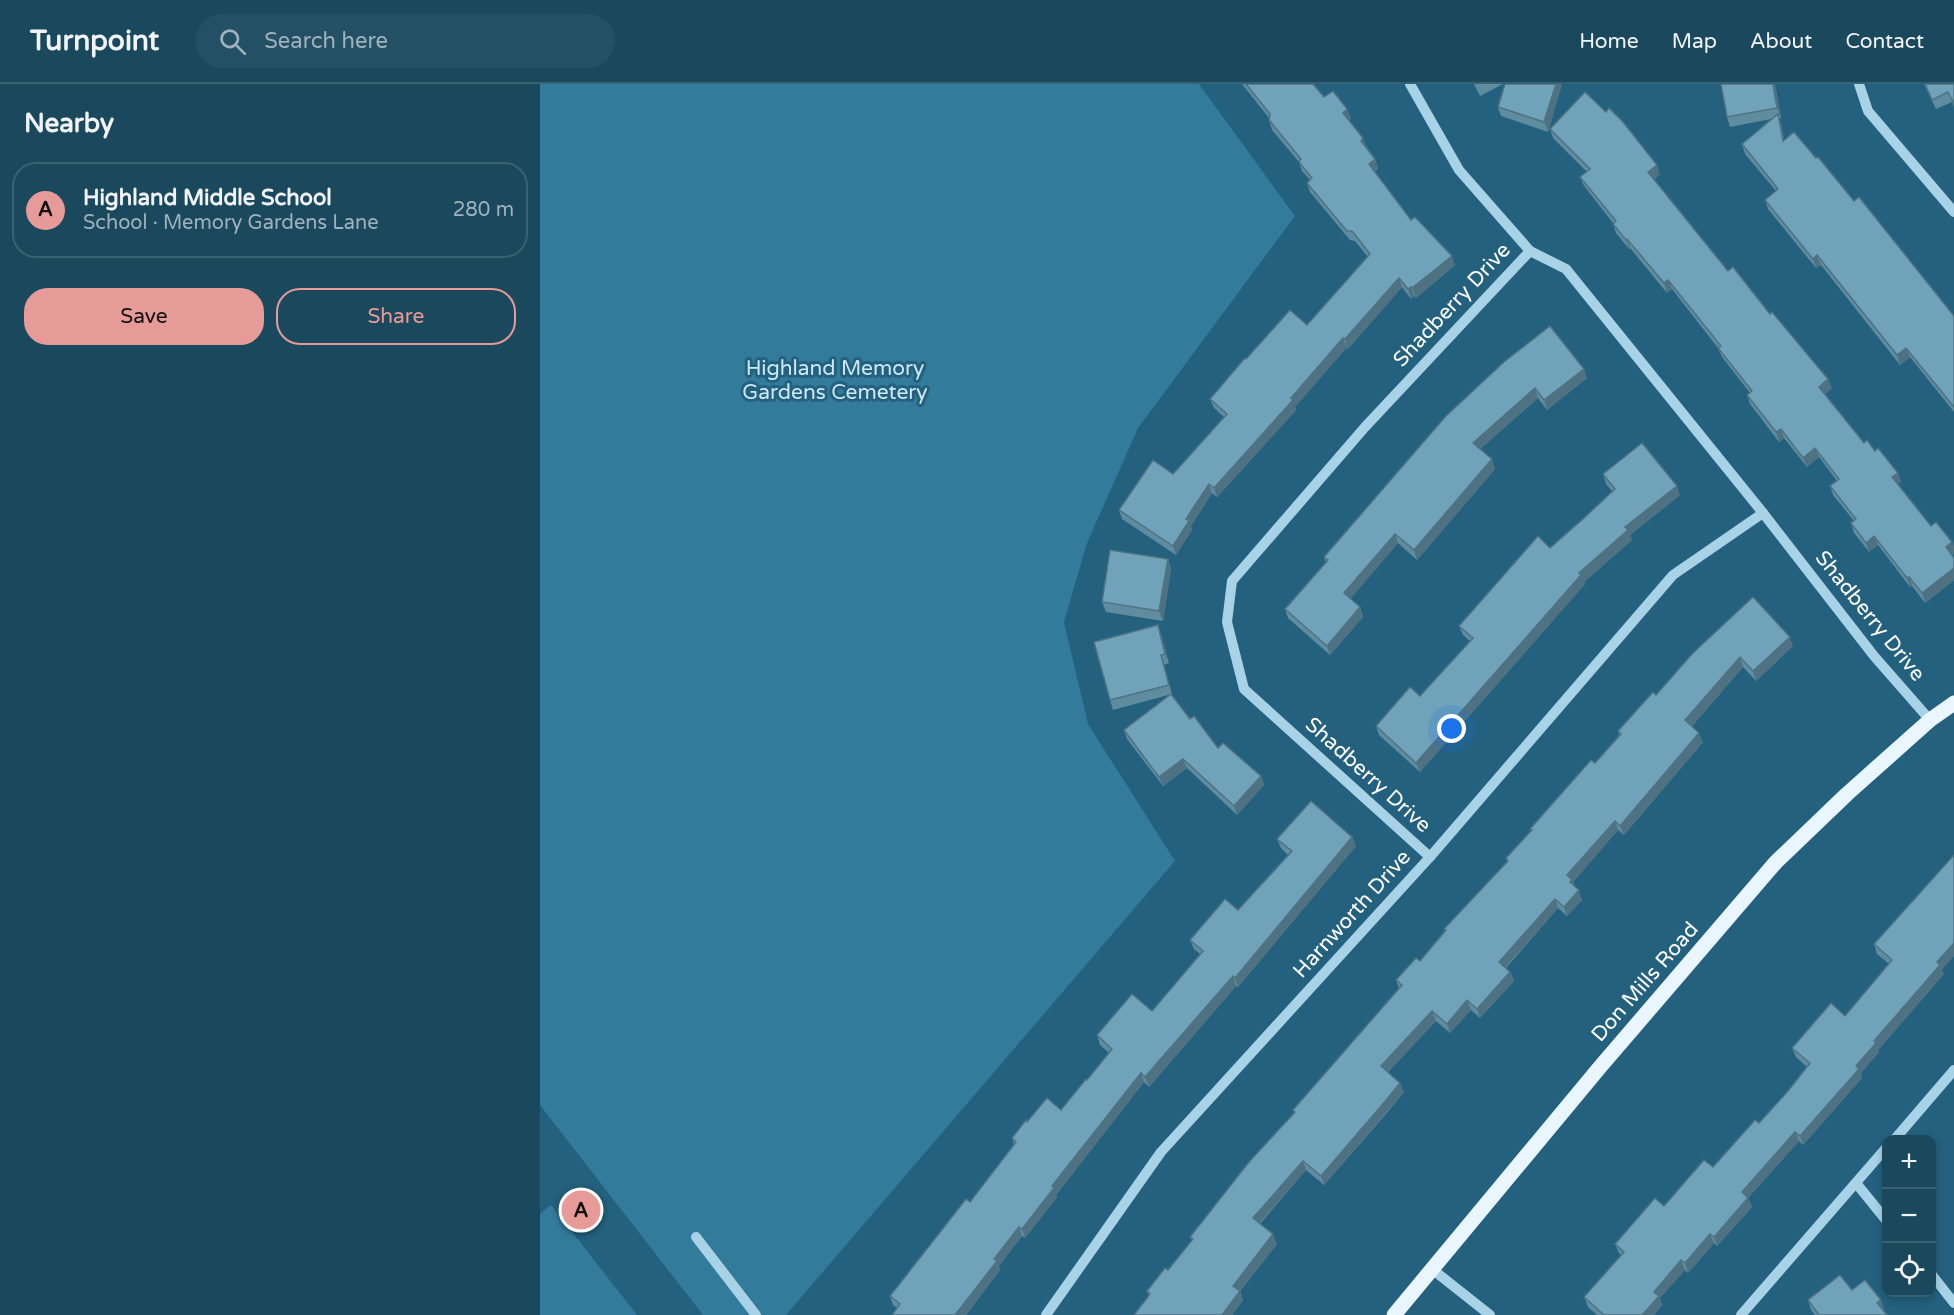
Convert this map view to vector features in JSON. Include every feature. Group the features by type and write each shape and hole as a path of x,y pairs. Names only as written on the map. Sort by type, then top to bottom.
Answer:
{"main road":[{"name":"Don Mills Road","path":"1394,1315 1600,1067 1776,862 1847,794 1930,720 1954,703"}],"street":[{"path":"1410,84 1459,170 1530,251"},
{"path":"1859,84 1868,111 1954,212"},
{"name":"Shadberry Drive","path":"1430,857 1244,689 1227,622 1232,581 1365,428 1530,251 1566,269 1875,656 1930,720"},
{"name":"Harnworth Drive","path":"1046,1315 1161,1152 1430,857 1672,575 1763,513"},
{"path":"1898,1135 1954,1070"},
{"path":"1741,1315 1882,1154"},
{"path":"1856,1183 1882,1214"},
{"path":"696,1237 756,1315"},
{"path":"1432,1269 1490,1315"},
{"path":"1936,1280 1954,1303"}],"green space":[{"name":"Highland Memory Gardens Cemetery","path":"540,84 1199,84 1295,216 1138,428 1087,543 1064,622 1088,724 1175,861 786,1315 703,1315 540,1105"},
{"path":"551,1205 637,1315 540,1315 540,1214"}],"building":[{"path":"1246,84 1313,84 1324,97 1333,91 1347,109 1343,113 1363,138 1361,141 1375,159 1369,164 1411,220 1415,217 1452,256 1412,288 1408,289 1399,278 1345,339 1343,338 1291,398 1293,400 1214,488 1209,484 1186,519 1189,521 1173,546 1119,510 1153,460 1173,474 1227,414 1210,399 1290,310 1307,325 1370,254 1352,231 1347,231 1307,183 1312,178 1299,162 1301,159 1269,120 1270,114"},
{"path":"1505,84 1556,84 1544,122 1498,107"},
{"path":"1721,84 1773,84 1777,108 1727,117"},
{"path":"1925,84 1954,84 1954,104 1948,92 1932,100"},
{"path":"1585,92 1606,112 1609,108 1623,122 1657,165 1648,172 1728,271 1733,267 1770,314 1772,312 1828,379 1819,387 1864,443 1867,440 1875,451 1878,448 1898,473 1892,477 1931,526 1936,522 1952,542 1946,547 1954,558 1954,568 1922,593 1909,577 1907,578 1874,536 1866,543 1851,523 1856,519 1830,486 1839,479 1815,448 1803,458 1781,429 1776,432 1747,395 1752,391 1718,348 1721,346 1668,280 1664,283 1626,240 1613,224 1616,221 1580,177 1590,169 1550,129"},
{"path":"1778,114 1783,141 1794,132 1854,201 1859,197 1954,316 1954,407 1906,348 1897,355 1817,255 1813,259 1765,200 1778,189 1742,144"},
{"path":"1550,326 1584,369 1544,400 1535,388 1473,443 1492,459 1414,550 1395,534 1344,593 1360,607 1327,646 1285,609 1328,560 1324,557 1446,416 1504,362"},
{"path":"1642,443 1677,486 1625,527 1628,530 1579,573 1581,575 1416,763 1376,726 1410,687 1420,696 1473,638 1459,626 1538,536 1550,548 1584,518 1615,489 1603,474"},
{"path":"1110,550 1168,559 1159,611 1102,602"},
{"path":"1753,597 1790,637 1753,671 1740,657 1685,720 1699,733 1620,826 1615,821 1567,875 1572,880 1570,882 1579,890 1564,907 1555,899 1499,962 1510,972 1477,1009 1467,1000 1447,1024 1432,1011 1381,1066 1400,1083 1321,1176 1303,1161 1253,1218 1273,1234 1233,1286 1240,1291 1222,1315 1134,1315 1150,1294 1147,1291 1165,1268 1168,1270 1193,1239 1190,1237 1249,1162 1295,1112 1293,1110 1402,985 1396,980 1416,958 1420,961 1446,930 1444,929 1508,861 1506,858 1591,760 1595,763 1621,734 1618,731 1653,692 1656,695 1693,653"},
{"path":"1158,625 1165,654 1161,655 1169,685 1110,700 1094,642"},
{"path":"1171,694 1190,719 1194,716 1218,748 1223,743 1261,776 1234,806 1183,759 1159,777 1124,730"},
{"path":"1311,801 1352,837 1235,978 1233,976 1145,1077 1141,1073 1052,1186 1054,1188 1022,1229 1019,1227 994,1259 997,1261 955,1315 892,1315 900,1304 890,1296 966,1199 970,1202 1016,1142 1012,1138 1026,1120 1027,1122 1047,1098 1061,1110 1087,1080 1112,1049 1097,1035 1132,994 1152,1011 1203,951 1190,940 1225,899 1238,910 1292,851 1277,839"},
{"path":"1954,855 1954,943 1937,962 1940,965 1874,1041 1876,1043 1856,1066 1859,1069 1800,1136 1795,1132 1742,1192 1748,1198 1714,1237 1710,1234 1685,1263 1681,1260 1654,1292 1659,1296 1642,1315 1604,1315 1584,1297 1624,1252 1615,1244 1655,1198 1664,1206 1704,1160 1713,1167 1755,1120 1759,1123 1788,1091 1810,1063 1792,1048 1831,1003 1845,1016 1892,960 1874,944"},
{"path":"1840,1275 1852,1290 1865,1280 1881,1300 1877,1303 1887,1315 1819,1315 1808,1300"}],"place":[{"name":"Highland Middle School","path":"581,1210"}]}
